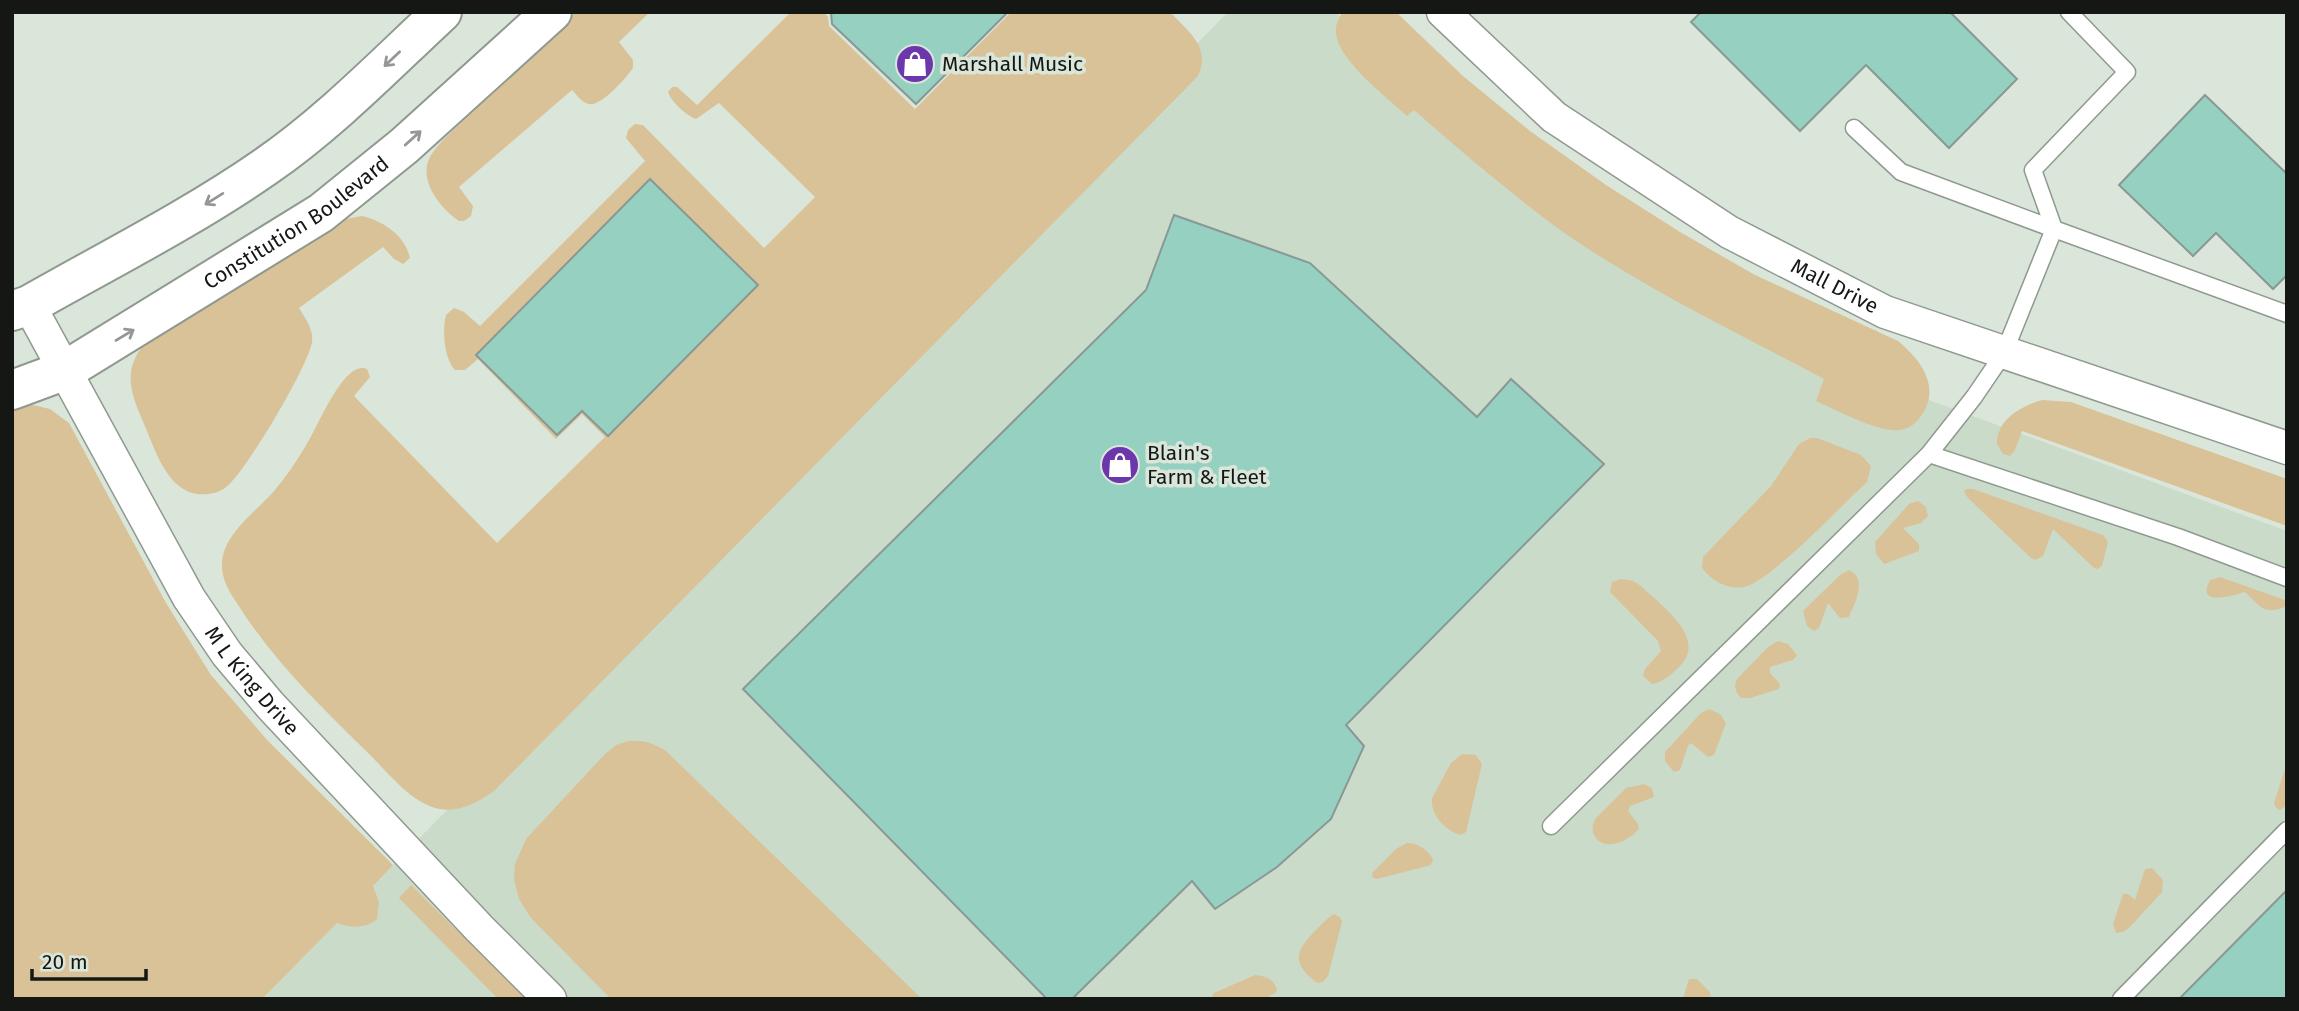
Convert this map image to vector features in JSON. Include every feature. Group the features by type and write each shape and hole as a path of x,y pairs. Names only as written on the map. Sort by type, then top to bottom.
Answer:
{"street":[{"path":"21,308 183,218 265,167 338,109 442,12"},
{"name":"Constitution Boulevard","path":"12,390 66,370 321,213 404,146 552,12"},
{"name":"Mall Drive","path":"1443,12 1554,117 1728,232 1885,312 2287,448"},
{"name":"M L King Drive","path":"21,308 66,370 189,598 227,654 312,750 479,928 550,999"}],"lane":[{"path":"1551,826 1929,454 1974,397 2004,353 2054,229 2033,170 2127,72 2068,12"},
{"path":"1854,128 1901,172 2287,314"},
{"path":"1929,454 2178,537 2287,578"},
{"path":"2121,999 2287,830"}],"shaded area":[{"path":"576,12 650,12 619,42 633,60 633,68 613,91 594,104 584,102 572,90 459,187 473,206 471,216 459,221 439,202 429,186 427,168 430,156 443,140"},
{"path":"791,12 824,12 829,26 915,109 1011,12 1170,12 1196,41 1202,57 1201,66 1198,76 494,791 474,803 451,810 425,804 389,775 316,701 270,649 227,586 222,568 227,546 240,526 287,475 340,385 349,374 358,369 367,369 370,377 354,396 497,543 605,437 582,414 556,439 478,359 465,370 455,370 448,359 445,344 446,315 454,308 464,312 480,326 645,161 626,138 628,130 635,124 643,125 764,248 815,197 719,103 696,119 680,108 668,92 672,87 677,87 697,105"},
{"path":"1228,12 1336,12 1397,80 1817,359 2287,531 2287,999 262,999"},
{"path":"1342,12 1396,12 1463,76 1530,131 1606,185 1755,275 1898,341 1914,356 1926,374 1929,395 1921,416 1909,427 1890,430 1845,415 1816,401 1824,379 1658,291 1563,232 1414,110 1407,116 1365,78 1339,44 1336,27"},
{"path":"362,216 378,221 392,230 403,242 410,258 403,264 383,247 299,308 310,329 312,342 300,373 260,442 225,488 198,494 180,487 159,459 131,388 131,370 138,352 145,343 340,220"},
{"path":"2042,400 2071,402 2287,479 2287,526 2022,431 2015,450 2010,456 2003,454 1997,444 2005,421 2018,410"},
{"path":"29,404 50,409 69,423 166,603 211,675 268,741 393,865 373,886 379,902 377,919 358,927 337,923 262,999 12,999 12,406"},
{"path":"1810,438 1817,438 1861,455 1871,466 1867,482 1788,557 1756,582 1738,588 1715,581 1702,568 1703,557 1771,486 1799,444"},
{"path":"1966,489 1973,489 2103,535 2108,542 2102,566 2094,568 2053,529 2043,556 2035,560 2031,558 1968,498 1964,492"},
{"path":"1918,501 1926,507 1928,516 1921,523 1903,528 1919,544 1919,551 1884,564 1876,554 1875,542 1909,504"},
{"path":"1849,570 1855,574 1859,585 1849,617 1840,618 1828,603 1819,628 1814,631 1807,626 1803,611 1840,575"},
{"path":"2220,577 2285,600 2287,606 2268,610 2259,606 2245,592 2211,597 2207,594 2210,580"},
{"path":"1621,579 1641,586 1669,612 1685,633 1687,655 1674,672 1657,683 1652,684 1643,676 1645,669 1661,651 1658,641 1610,592 1612,582"},
{"path":"1778,641 1788,644 1797,655 1793,660 1770,667 1770,673 1780,684 1779,689 1741,698 1735,688 1738,678 1768,647"},
{"path":"1709,709 1720,714 1726,723 1714,755 1708,757 1691,743 1680,770 1674,772 1665,761 1665,752 1701,713"},
{"path":"629,741 648,743 666,751 922,999 611,999 531,918 519,899 514,880 515,864 526,839 604,755 616,745"},
{"path":"1462,754 1476,755 1482,764 1466,832 1461,835 1450,830 1436,816 1432,798 1451,763"},
{"path":"2285,769 2287,805 2280,810 2274,803"},
{"path":"1644,784 1652,788 1654,797 1630,806 1628,811 1639,829 1617,843 1598,841 1593,833 1596,818 1626,788"},
{"path":"1407,843 1419,845 1425,850 1433,860 1431,865 1373,878 1372,873 1396,849"},
{"path":"2152,868 2163,880 2162,892 2129,928 2116,933 2113,924 2123,894 2128,894 2135,900 2145,869"},
{"path":"411,885 526,999 498,999 399,898"},
{"path":"1334,914 1340,917 1342,922 1328,976 1323,982 1317,983 1300,965 1299,953 1306,940"},
{"path":"1255,975 1269,979 1277,991 1264,998 1210,999 1214,993"},
{"path":"1689,979 1697,979 1710,992 1711,999 1683,999"}],"building":[{"name":"Marshall Music","path":"831,12 1008,12 916,104 832,24"},
{"path":"1701,12 1950,12 2017,79 1949,148 1866,65 1800,131 1691,22"},
{"path":"2205,95 2287,174 2287,275 2273,289 2216,233 2193,256 2119,185"},
{"path":"650,179 758,285 608,436 582,411 557,435 476,355"},
{"path":"1174,215 1310,263 1477,417 1511,379 1604,464 1346,725 1364,746 1331,819 1277,867 1215,909 1192,881 1072,999 1047,999 743,689 1146,290"},
{"path":"2287,890 2287,999 2179,999"}],"place":[{"name":"Marshall Music","path":"915,64"},
{"name":"Blain's Farm & Fleet","path":"1120,465"}]}
